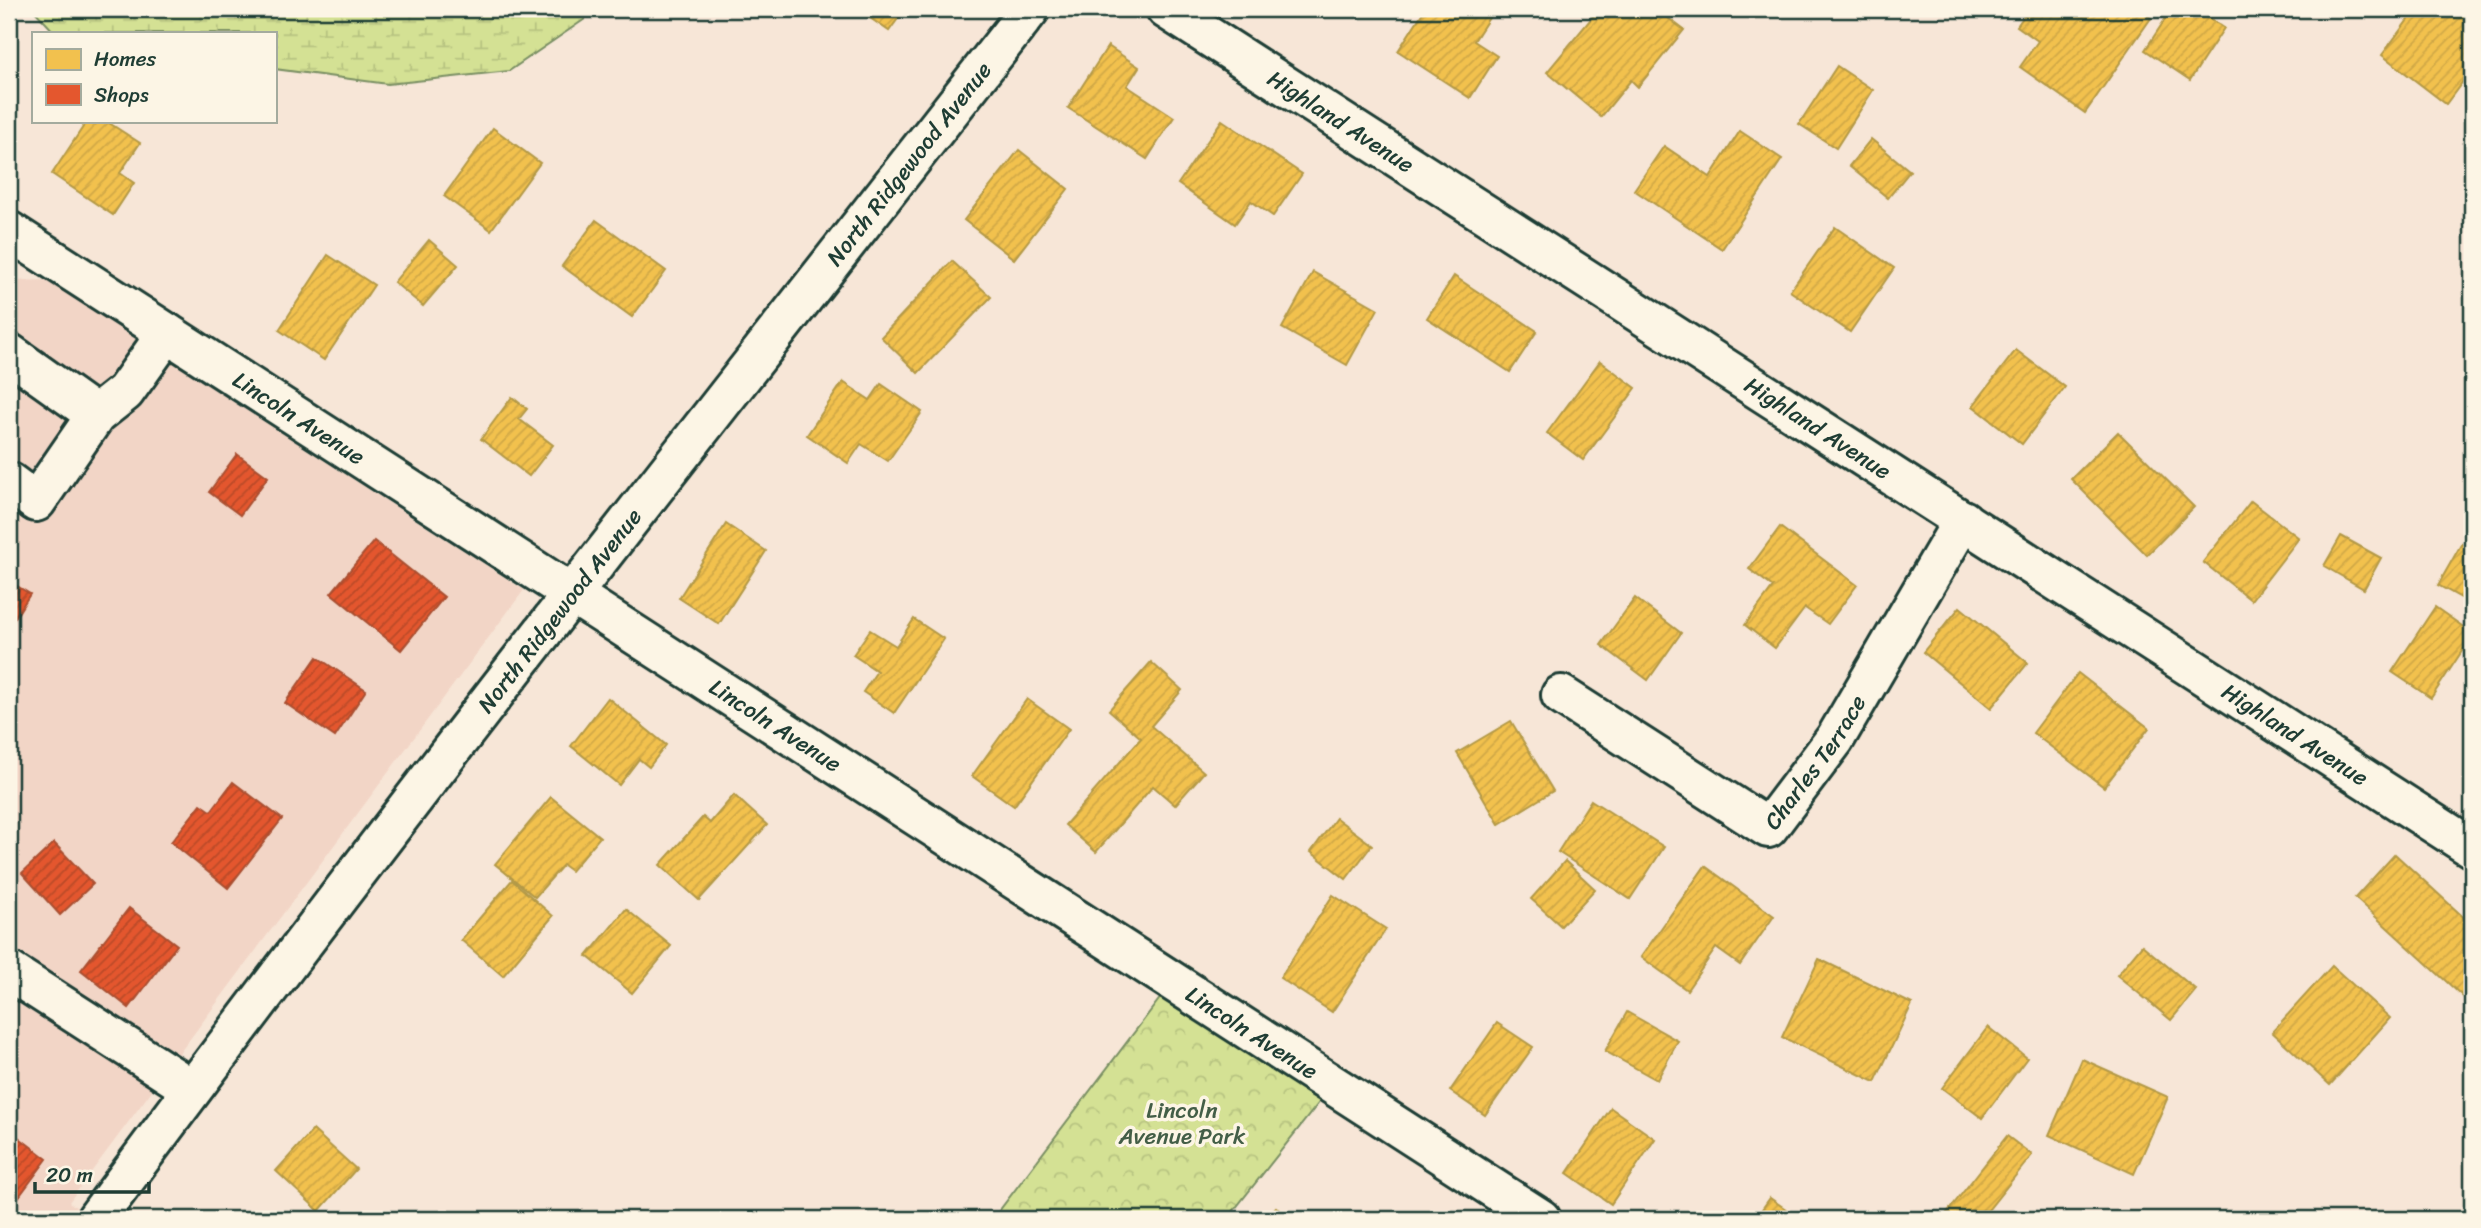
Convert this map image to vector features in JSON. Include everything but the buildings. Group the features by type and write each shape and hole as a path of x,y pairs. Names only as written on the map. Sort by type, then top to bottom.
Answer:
{"street":[{"name":"North Ridgewood Avenue","path":"96,1219 192,1089 572,595 1030,9"},
{"name":"Highland Avenue","path":"1166,9 2472,848"},
{"name":"Lincoln Avenue","path":"9,230 1541,1219"},
{"path":"9,482 36,502 96,415 125,392 167,333"},
{"path":"9,353 96,415"},
{"name":"Charles Terrace","path":"1561,695 1768,828 1835,739 1963,520"},
{"path":"9,971 192,1089"}],"shaded area":[{"path":"46,280 524,590 178,1055 9,946 9,281"},
{"path":"9,997 153,1089 69,1202 79,1209 71,1219 9,1219"}],"green space":[{"path":"33,9 585,9 585,19 509,71 388,84 276,69 276,32 54,32"},
{"name":"Lincoln Avenue Park","path":"1161,997 1321,1100 1227,1219 993,1219"}]}
